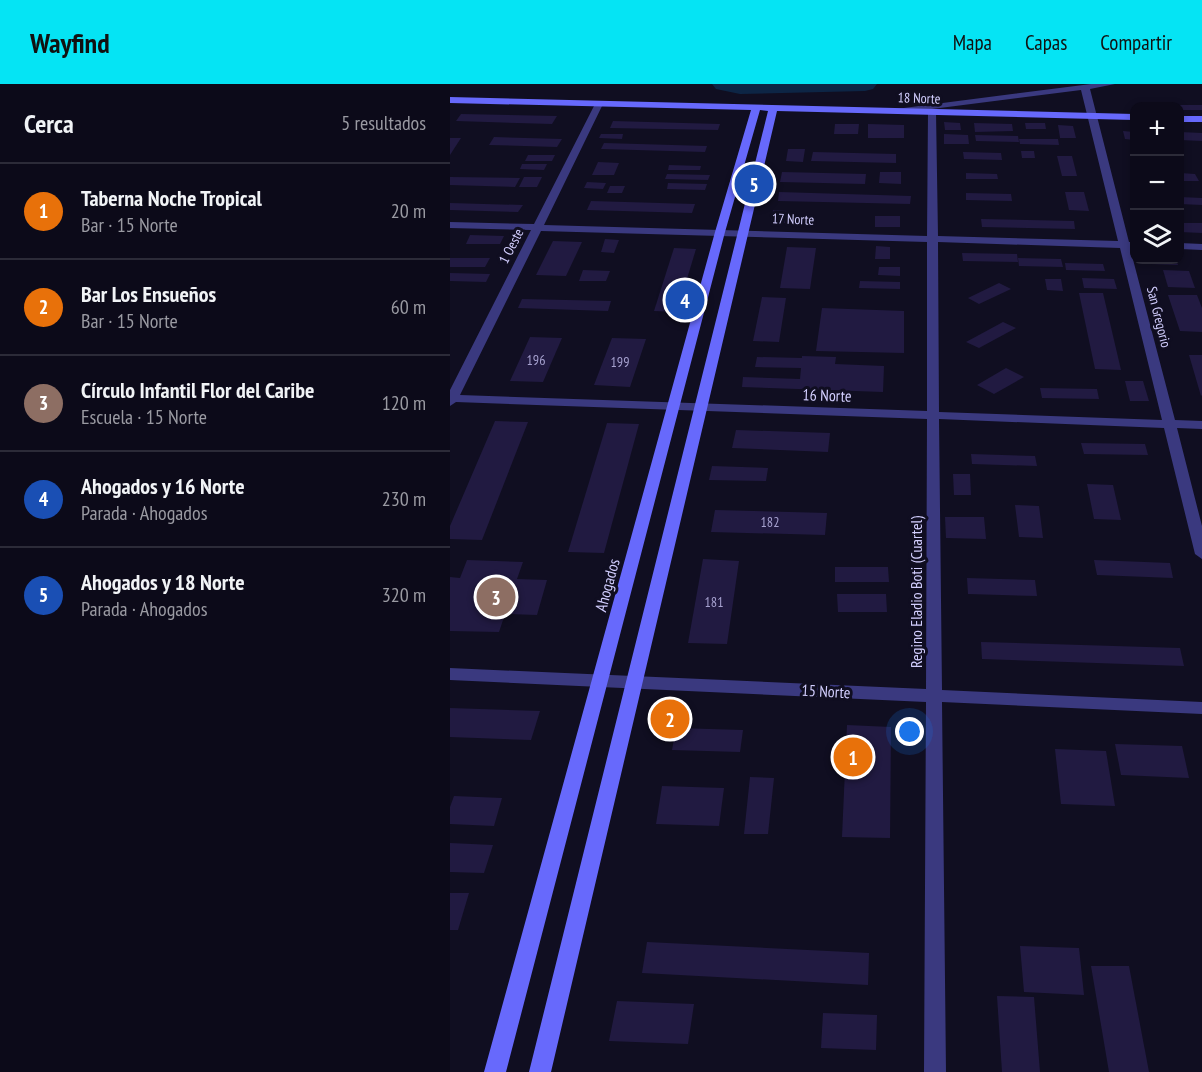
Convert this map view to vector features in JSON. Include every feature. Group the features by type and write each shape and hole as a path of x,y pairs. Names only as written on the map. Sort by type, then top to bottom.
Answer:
{"main road":[{"name":"18 Norte","path":"450,100 1130,117"},
{"name":"Ahogados","path":"495,1072 720,232 756,108"},
{"path":"540,1072 632,682 773,108"},
{"path":"1184,119 1202,119"}],"street":[{"path":"899,111 1111,84"},
{"name":"San Gregorio","path":"1085,88 1130,245"},
{"name":"1 Oeste","path":"451,399 599,104"},
{"name":"Regino Eladio Boti (Cuartel)","path":"932,112 934,1072"},
{"name":"17 Norte","path":"450,225 1130,245"},
{"path":"1184,246 1202,247"},
{"name":"San Gregorio","path":"1134,264 1202,554"},
{"name":"16 Norte","path":"451,399 1202,424"},
{"name":"15 Norte","path":"450,674 1202,708"}],"building":[{"path":"1184,105 1202,105 1202,110 1184,110"},
{"path":"461,114 557,116 552,124 456,121"},
{"path":"613,121 720,124 718,130 610,128"},
{"path":"944,122 960,123 961,130 945,130"},
{"path":"974,123 1012,124 1013,131 975,132"},
{"path":"1025,123 1045,123 1046,129 1026,129"},
{"path":"835,124 859,124 858,134 834,134"},
{"path":"868,124 904,125 904,138 868,138"},
{"path":"1058,125 1073,126 1076,138 1060,138"},
{"path":"1123,131 1130,132 1130,140 1125,139"},
{"path":"1184,132 1202,133 1202,141 1184,140"},
{"path":"601,134 623,134 622,139 599,138"},
{"path":"944,134 968,135 969,144 944,144"},
{"path":"975,135 1018,136 1019,142 976,141"},
{"path":"494,137 562,139 557,147 489,145"},
{"path":"450,138 461,138 450,155"},
{"path":"1019,139 1058,139 1059,145 1020,144"},
{"path":"604,143 707,146 705,152 601,149"},
{"path":"788,149 805,149 803,162 786,161"},
{"path":"1021,151 1034,151 1035,158 1022,158"},
{"path":"813,152 896,154 896,163 811,161"},
{"path":"963,152 1001,153 1002,160 964,159"},
{"path":"528,155 555,155 552,161 525,161"},
{"path":"1057,156 1072,156 1077,176 1062,176"},
{"path":"598,162 619,163 614,175 592,175"},
{"path":"522,164 547,164 544,170 520,169"},
{"path":"669,165 701,166 700,170 668,170"},
{"path":"782,172 866,174 865,184 780,182"},
{"path":"880,172 901,172 901,184 879,183"},
{"path":"966,173 997,174 998,179 966,179"},
{"path":"1184,173 1195,174 1199,181 1184,181"},
{"path":"667,174 710,175 708,180 665,179"},
{"path":"450,177 520,178 515,187 450,185"},
{"path":"524,177 542,177 537,187 519,187"},
{"path":"587,182 606,183 603,189 584,188"},
{"path":"668,183 707,184 705,190 667,189"},
{"path":"610,186 625,186 622,193 607,193"},
{"path":"779,192 911,196 910,204 778,201"},
{"path":"1065,192 1084,192 1089,211 1069,210"},
{"path":"966,193 1011,194 1012,201 966,200"},
{"path":"1184,197 1202,198 1202,205 1184,204"},
{"path":"591,201 695,204 692,213 587,210"},
{"path":"450,203 523,205 518,212 450,210"},
{"path":"773,210 788,211 786,223 771,223"},
{"path":"875,216 900,216 900,227 875,227"},
{"path":"981,219 1074,221 1075,229 982,227"},
{"path":"1184,223 1202,223 1202,233 1184,232"},
{"path":"470,235 504,236 500,244 466,244"},
{"path":"605,239 619,240 614,253 601,252"},
{"path":"553,241 582,242 566,276 536,275"},
{"path":"876,246 890,247 890,259 875,259"},
{"path":"787,247 816,248 810,289 780,288"},
{"path":"674,248 696,249 677,312 654,311"},
{"path":"962,253 1017,254 1018,262 963,261"},
{"path":"450,258 490,258 485,267 450,267"},
{"path":"1018,258 1061,259 1063,267 1019,266"},
{"path":"1065,263 1103,264 1105,271 1066,270"},
{"path":"879,267 900,267 900,276 878,275"},
{"path":"583,270 610,271 606,281 579,281"},
{"path":"1163,270 1189,271 1195,288 1168,287"},
{"path":"450,273 490,274 486,282 450,281"},
{"path":"1082,278 1114,279 1117,289 1084,288"},
{"path":"1045,279 1061,279 1063,291 1047,290"},
{"path":"860,281 900,282 900,289 859,288"},
{"path":"999,283 1011,289 979,304 968,298"},
{"path":"1079,293 1103,293 1121,370 1095,369"},
{"path":"1168,295 1197,295 1202,308 1202,332 1180,331"},
{"path":"762,297 786,298 779,342 753,341"},
{"path":"522,299 611,301 608,311 518,308"},
{"path":"822,308 904,311 904,353 816,351"},
{"path":"1003,322 1016,328 979,348 966,342"},
{"path":"530,337 562,338 543,382 510,381"},
{"path":"612,338 646,339 630,387 594,385"},
{"path":"1189,355 1202,355 1201,396"},
{"path":"802,356 836,357 835,364 884,366 883,392 742,387 743,377 800,379 801,368 755,367 757,357 802,358"},
{"path":"1006,368 1024,377 994,394 977,385"},
{"path":"1125,381 1143,381 1149,401 1130,401"},
{"path":"1040,388 1097,389 1099,399 1042,398"},
{"path":"495,421 528,422 482,540 450,539 450,526"},
{"path":"607,423 639,424 604,553 568,552"},
{"path":"736,430 830,433 828,452 732,448"},
{"path":"1081,443 1145,444 1148,455 1084,454"},
{"path":"971,454 1035,456 1037,466 972,464"},
{"path":"712,466 768,468 766,481 709,480"},
{"path":"953,474 970,474 971,495 954,495"},
{"path":"1087,484 1113,485 1121,520 1094,519"},
{"path":"1015,505 1039,506 1043,538 1019,537"},
{"path":"715,510 827,513 825,535 711,532"},
{"path":"945,517 984,517 986,539 946,538"},
{"path":"703,559 739,561 727,644 688,643"},
{"path":"467,560 523,562 517,579 547,580 537,615 505,614 499,632 450,631 450,577 460,578"},
{"path":"1094,560 1170,563 1173,578 1097,575"},
{"path":"835,567 888,567 889,582 835,582"},
{"path":"967,578 1035,580 1037,596 968,594"},
{"path":"837,594 886,594 887,612 838,612"},
{"path":"981,642 1180,648 1184,666 982,659"},
{"path":"450,708 540,711 531,740 450,737"},
{"path":"847,725 891,727 890,838 842,837"},
{"path":"676,728 743,730 740,752 672,750"},
{"path":"1115,744 1182,746 1189,778 1121,775"},
{"path":"1055,749 1106,751 1115,806 1061,804"},
{"path":"750,777 774,778 768,834 744,834"},
{"path":"662,786 724,788 719,826 656,824"},
{"path":"454,796 502,798 494,826 450,824 450,807"},
{"path":"450,843 493,845 484,873 450,872"},
{"path":"450,893 469,893 458,930 450,930"},
{"path":"647,942 869,953 868,985 642,973"},
{"path":"1020,946 1079,948 1084,995 1024,992"},
{"path":"1091,966 1129,966 1149,1072 1109,1072"},
{"path":"997,996 1034,997 1040,1072 1002,1072"},
{"path":"617,1001 694,1004 688,1044 609,1041"},
{"path":"823,1013 877,1015 876,1050 821,1048"}],"waterway":[{"path":"724,84 740,87 865,84"}],"place":[{"name":"Ahogados y 18 Norte","path":"754,184"},
{"name":"Ahogados y 16 Norte","path":"685,300"},
{"name":"Círculo Infantil Flor del Caribe","path":"496,597"},
{"name":"Bar Los Ensueños","path":"670,719"},
{"name":"Taberna Noche Tropical","path":"853,757"}]}
